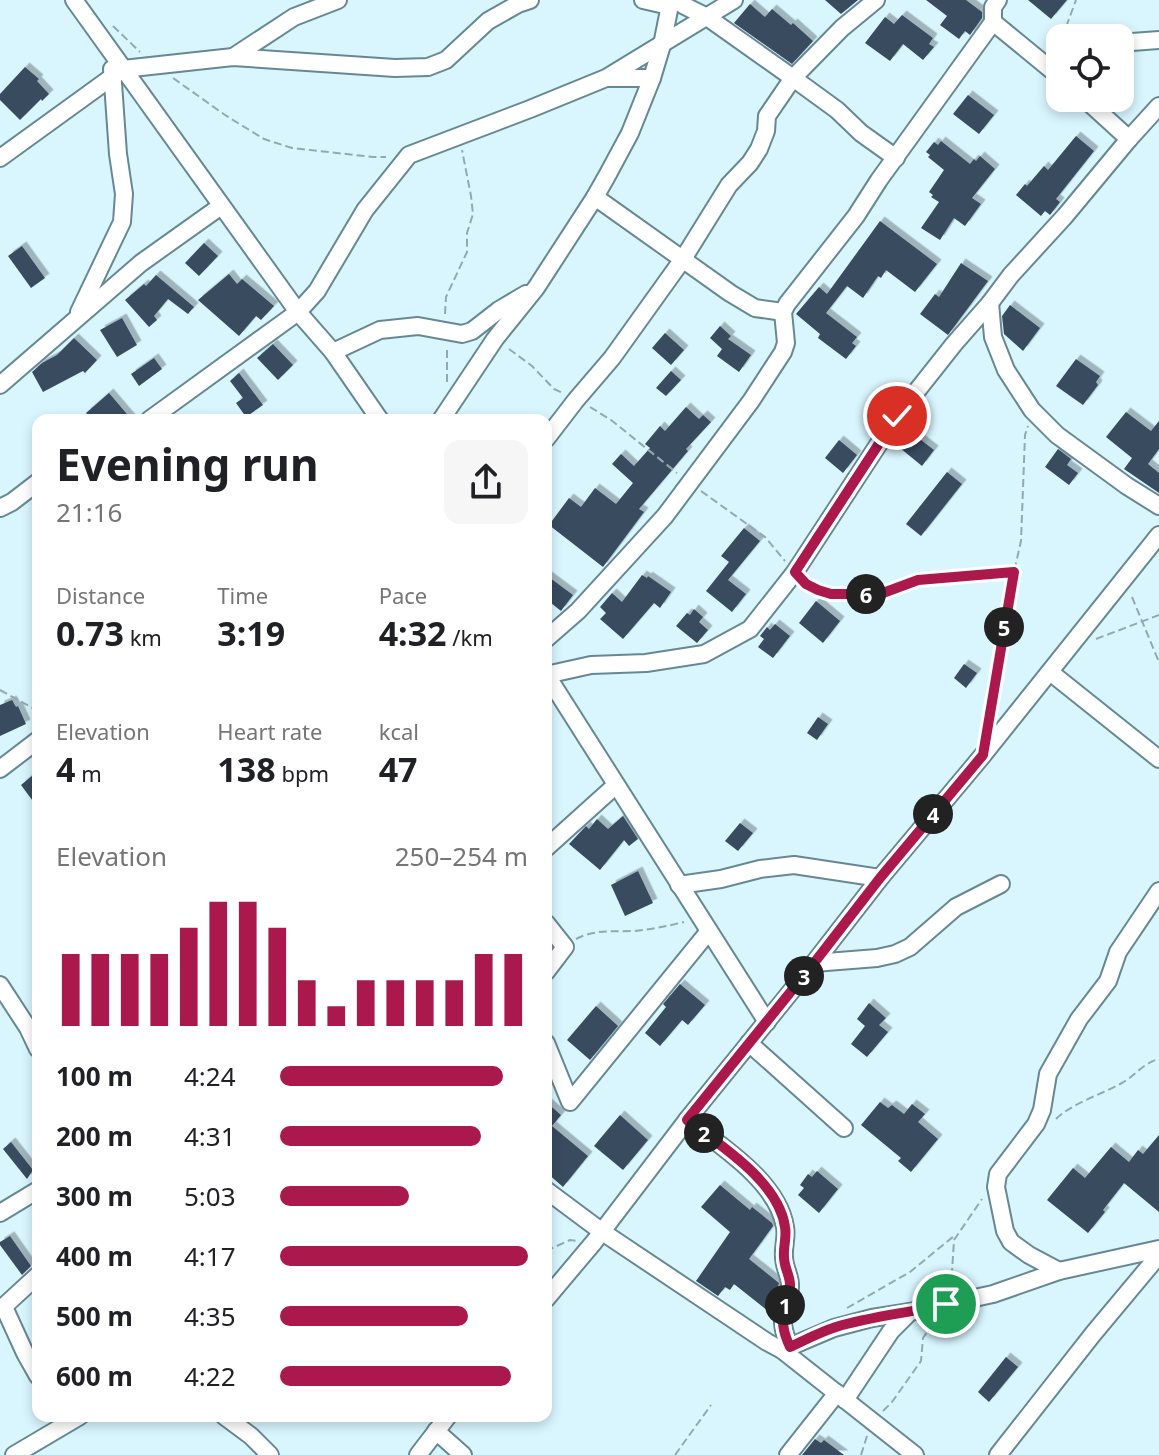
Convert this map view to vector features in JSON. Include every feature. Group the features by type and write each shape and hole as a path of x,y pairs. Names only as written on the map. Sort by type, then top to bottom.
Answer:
{"street":[{"path":"74,0 110,51 118,72 298,312 333,352 376,414"},
{"path":"233,57 294,17 338,0"},
{"path":"0,158 118,72 233,57 395,68 428,67 446,60 501,6 530,0"},
{"path":"643,0 673,2 707,17 837,110 861,133 896,158"},
{"path":"157,414 298,312 317,291 365,210 409,155 606,78 734,0"},
{"path":"552,431 612,358 683,259 729,185 750,163 766,131 767,116 793,78 842,28 876,0"},
{"path":"445,414 495,339 536,288 595,197 630,133 652,78 673,2"},
{"path":"552,634 578,611 665,516 751,401 783,352 786,343 783,312 787,304 856,216 992,7 1046,63"},
{"path":"1134,42 1159,40"},
{"path":"75,320 122,222 124,194 118,154 118,72"},
{"path":"606,78 652,78"},
{"path":"552,673 591,665 646,663 704,654 750,629 795,572 897,416 1011,275 1159,106"},
{"path":"1099,112 1129,139"},
{"path":"595,197 730,293 755,308 783,312"},
{"path":"0,385 141,263 221,206"},
{"path":"333,352 380,330 418,326 462,334 472,331 536,288"},
{"path":"990,303 997,348 1006,370 1032,410 1057,435 1159,506"},
{"path":"0,508 32,487"},
{"path":"552,1292 880,878 1159,535"},
{"path":"1050,672 1159,759"},
{"path":"552,684 767,1022"},
{"path":"0,769 32,745"},
{"path":"552,843 616,785"},
{"path":"679,885 794,865 880,878"},
{"path":"814,963 877,958 902,950 927,933 950,911 1001,884"},
{"path":"1059,1271 1011,1242 1000,1213 996,1187 998,1174 1030,1132 1042,1110 1048,1074 1079,1019 1108,981 1118,952 1159,891"},
{"path":"552,1058 570,1102 704,924"},
{"path":"552,931 565,947 552,964"},
{"path":"0,985 32,1036"},
{"path":"749,1043 844,1128"},
{"path":"687,1120 734,1155 780,1208 786,1228 784,1266 790,1285 783,1318 786,1348"},
{"path":"0,1213 32,1194"},
{"path":"552,1195 598,1237 767,1342 786,1348 841,1397 915,1455"},
{"path":"786,1348 834,1328 993,1294 1059,1271 1159,1249"},
{"path":"998,1455 1159,1255"},
{"path":"32,1280 2,1308 32,1365"},
{"path":"788,1455 841,1397 891,1331 910,1312"},
{"path":"14,1455 64,1422"},
{"path":"232,1422 270,1455"},
{"path":"418,1455 443,1422"},
{"path":"436,1431 463,1455"}],"path":[{"path":"1067,24 1076,0"},
{"path":"113,26 155,66 264,139 292,148 373,157 409,155"},
{"path":"447,384 446,297 467,252 467,233 473,214 460,135"},
{"path":"495,339 532,366 554,389 611,420 765,537 806,584 818,590 831,594 883,593 918,580 1014,572"},
{"path":"988,725 1021,541 1025,435 1032,410"},
{"path":"1125,579 1159,662"},
{"path":"1097,638 1159,615"},
{"path":"0,690 32,708"},
{"path":"565,947 586,934 607,930 634,931 704,924"},
{"path":"1030,1132 1051,1124 1063,1112 1124,1082 1144,1064 1159,1059"},
{"path":"849,1307 910,1272 959,1233"},
{"path":"552,1248 570,1240 598,1237"},
{"path":"675,1455 711,1405"}],"building":[{"path":"825,0 858,0 841,14"},
{"path":"926,0 966,0 982,12 982,18 970,35 965,31 959,39 940,25 947,16"},
{"path":"1028,0 1067,0 1051,19"},
{"path":"750,4 765,17 772,9 813,41 792,64 734,23"},
{"path":"902,15 933,38 929,44 934,47 923,60 903,44 890,61 865,43 885,17 894,24"},
{"path":"25,67 39,79 37,81 49,94 20,120 0,100 0,94"},
{"path":"968,95 994,115 979,134 953,114"},
{"path":"1076,136 1094,151 1056,199 1060,202 1050,215 1045,211 1041,216 1016,195 1044,166 1048,170"},
{"path":"941,141 970,164 980,156 995,169 972,198 981,204 965,226 954,218 940,240 921,228 939,202 929,192 944,170 926,152 934,142 938,145"},
{"path":"880,221 937,264 915,292 886,270 863,298 847,286 826,313 857,337 852,343 856,346 846,359 818,338 820,334 796,314 819,287 827,294"},
{"path":"204,243 218,256 199,276 185,263"},
{"path":"22,246 45,278 31,288 8,256"},
{"path":"961,263 988,281 948,335 920,314 935,294 939,297"},
{"path":"229,274 237,284 242,279 274,306 261,320 256,316 239,336 198,300"},
{"path":"156,275 194,307 188,314 168,299 154,316 157,320 149,327 125,300"},
{"path":"1010,305 1040,328 1023,351 1004,334 1002,316"},
{"path":"122,318 137,345 117,357 100,330"},
{"path":"720,326 731,336 728,339 751,355 739,372 717,356 722,349 710,338"},
{"path":"665,333 684,350 671,365 652,348"},
{"path":"74,338 97,360 85,373 83,371 43,392 32,372 57,355"},
{"path":"273,344 293,365 278,380 257,358"},
{"path":"154,358 162,369 139,386 131,374"},
{"path":"1076,359 1100,376 1096,382 1098,385 1083,405 1056,386"},
{"path":"671,371 681,380 666,396 656,388"},
{"path":"239,373 263,405 250,414 244,414 236,403 243,398 230,381"},
{"path":"109,393 127,414 87,414"},
{"path":"686,407 699,419 703,415 711,422 639,509 644,512 603,567 552,527 552,521 569,498 581,507 595,488 616,504 633,483 612,464 621,454 634,466 650,448 645,444 660,426 665,431"},
{"path":"1126,412 1151,431 1159,421 1159,449 1148,464 1159,473 1159,493 1124,469 1132,458 1106,437"},
{"path":"912,433 934,450 922,466 900,448"},
{"path":"839,440 857,455 843,473 825,458"},
{"path":"1058,449 1071,459 1067,465 1078,473 1069,485 1045,467"},
{"path":"947,472 962,484 921,536 906,524"},
{"path":"744,528 760,541 728,580 746,594 732,612 706,591 729,562 721,556"},
{"path":"642,575 671,592 660,608 654,603 623,639 600,619 606,613 600,607 612,593 622,602"},
{"path":"552,579 573,595 561,611 552,604"},
{"path":"816,601 840,621 823,643 799,623"},
{"path":"694,609 703,617 699,622 708,630 697,643 676,626"},
{"path":"775,624 790,636 773,658 758,647 764,639 760,636 767,627 770,630"},
{"path":"964,664 977,673 966,688 954,678"},
{"path":"12,700 26,724 0,736 0,705"},
{"path":"818,717 828,724 817,740 807,733"},
{"path":"32,776 32,800 21,785"},
{"path":"623,816 638,839 629,846 624,840 600,870 569,844 597,819 608,829"},
{"path":"740,823 753,833 738,851 725,841"},
{"path":"638,871 653,903 625,916 611,885"},
{"path":"680,984 705,1005 688,1025 682,1020 660,1046 645,1033"},
{"path":"869,1003 886,1018 879,1025 888,1032 867,1057 851,1044 865,1026 857,1019"},
{"path":"596,1006 618,1026 590,1060 567,1040"},
{"path":"880,1102 888,1108 892,1105 904,1114 912,1104 925,1114 918,1122 938,1139 911,1172 898,1161 901,1158 861,1125"},
{"path":"552,1107 561,1115 552,1126"},
{"path":"620,1115 648,1140 623,1170 594,1146"},
{"path":"552,1126 588,1156 563,1187 552,1177"},
{"path":"1159,1135 1159,1212 1124,1183 1088,1233 1047,1200 1073,1168 1085,1178 1111,1147 1129,1162 1138,1150 1143,1154"},
{"path":"11,1142 32,1169 27,1179 3,1149"},
{"path":"817,1171 838,1189 819,1213 798,1195 804,1188 800,1185 808,1174 812,1177"},
{"path":"720,1185 750,1210 752,1207 772,1223 773,1226 749,1259 779,1283 768,1311 734,1284 730,1290 725,1287 718,1296 696,1281 730,1232 701,1207"},
{"path":"10,1236 31,1266 22,1275 0,1245"},
{"path":"1006,1357 1018,1367 989,1402 978,1392"},
{"path":"815,1439 821,1443 824,1440 844,1455 802,1455"}],"route":[{"path":"897,416 795,572 806,584 818,590 831,594 861,594 883,593 918,580 1014,572 983,755 880,878 687,1120 734,1155 780,1208 786,1228 784,1266 790,1285 783,1332 790,1347 834,1328 946,1304"}]}
